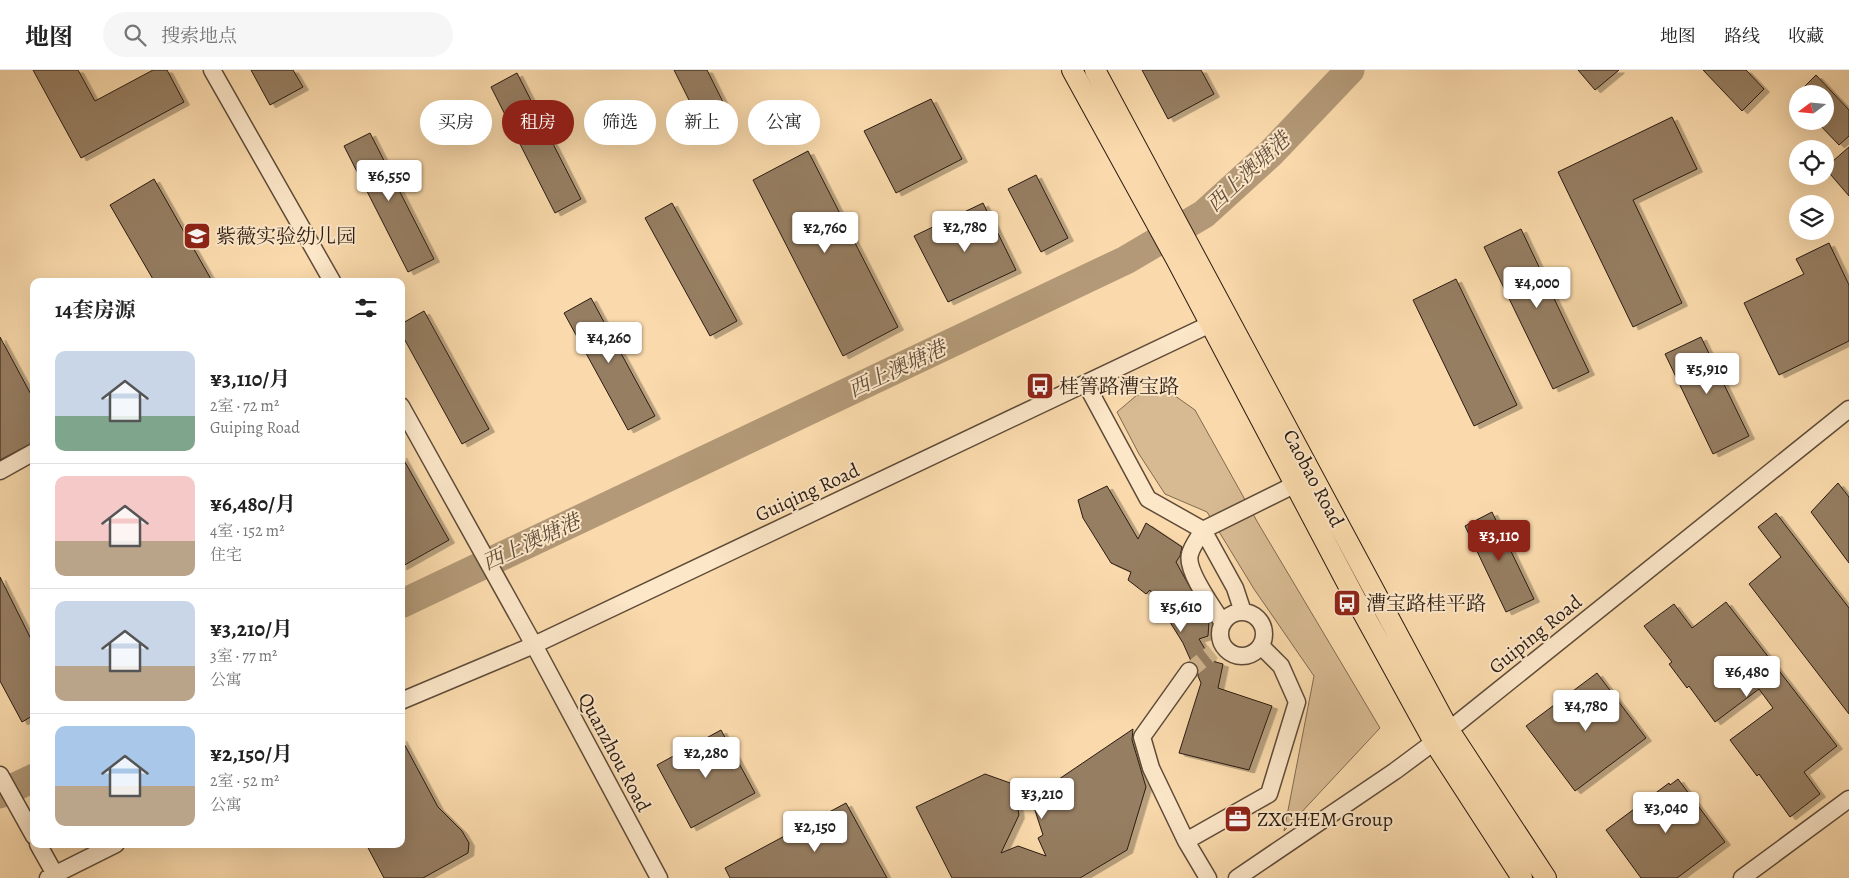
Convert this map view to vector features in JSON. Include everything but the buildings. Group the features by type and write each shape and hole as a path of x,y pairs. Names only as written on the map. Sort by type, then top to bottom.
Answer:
{"main road":[{"name":"Caobao Road","path":"1072,70 1176,259 1219,320 1442,736 1522,878"},
{"name":"Caobao Road","path":"1095,70 1191,246 1219,320 1296,484 1356,600 1442,736 1546,878"}],"street":[{"path":"212,70 330,278"},
{"name":"Guiqing Road","path":"405,699 534,645 1219,320"},
{"path":"1086,384 1148,499 1203,530 1235,588 1243,612"},
{"name":"Guiping Road","path":"1237,878 1395,771 1442,736 1849,409"},
{"name":"Quanzhou Road","path":"405,413 534,645 659,878"},
{"path":"0,470 30,454"},
{"path":"1223,623 1190,567 1189,554 1203,530 1296,484"},
{"path":"1243,612 1254,615 1262,624 1265,635 1262,646 1253,654 1242,657 1218,649 1223,623 1232,615 1243,612"},
{"path":"1186,841 1269,794 1297,702 1281,666 1262,646"},
{"path":"1189,671 1142,737 1150,768 1186,841 1208,878"},
{"path":"0,775 30,829"},
{"path":"1742,878 1849,800"},
{"path":"40,848 53,877 108,848"}],"shaded area":[{"path":"1171,393 1195,410 1258,523 1380,728 1284,831 1314,676 1254,589 1207,512 1165,494 1139,454 1117,412 1137,395"}],"waterway":[{"name":"西上澳塘港","path":"405,602 1126,260 1204,214 1271,153 1350,70"},
{"name":"西上澳塘港","path":"0,794 30,780"}],"tunnel":[{"path":"1189,671 1213,652"}],"place":[{"name":"紫薇实验幼儿园","path":"197,236"},
{"name":"桂箐路漕宝路","path":"1040,386"},
{"name":"漕宝路桂平路","path":"1347,603"},
{"name":"ZXCHEM Group","path":"1238,819"}]}
